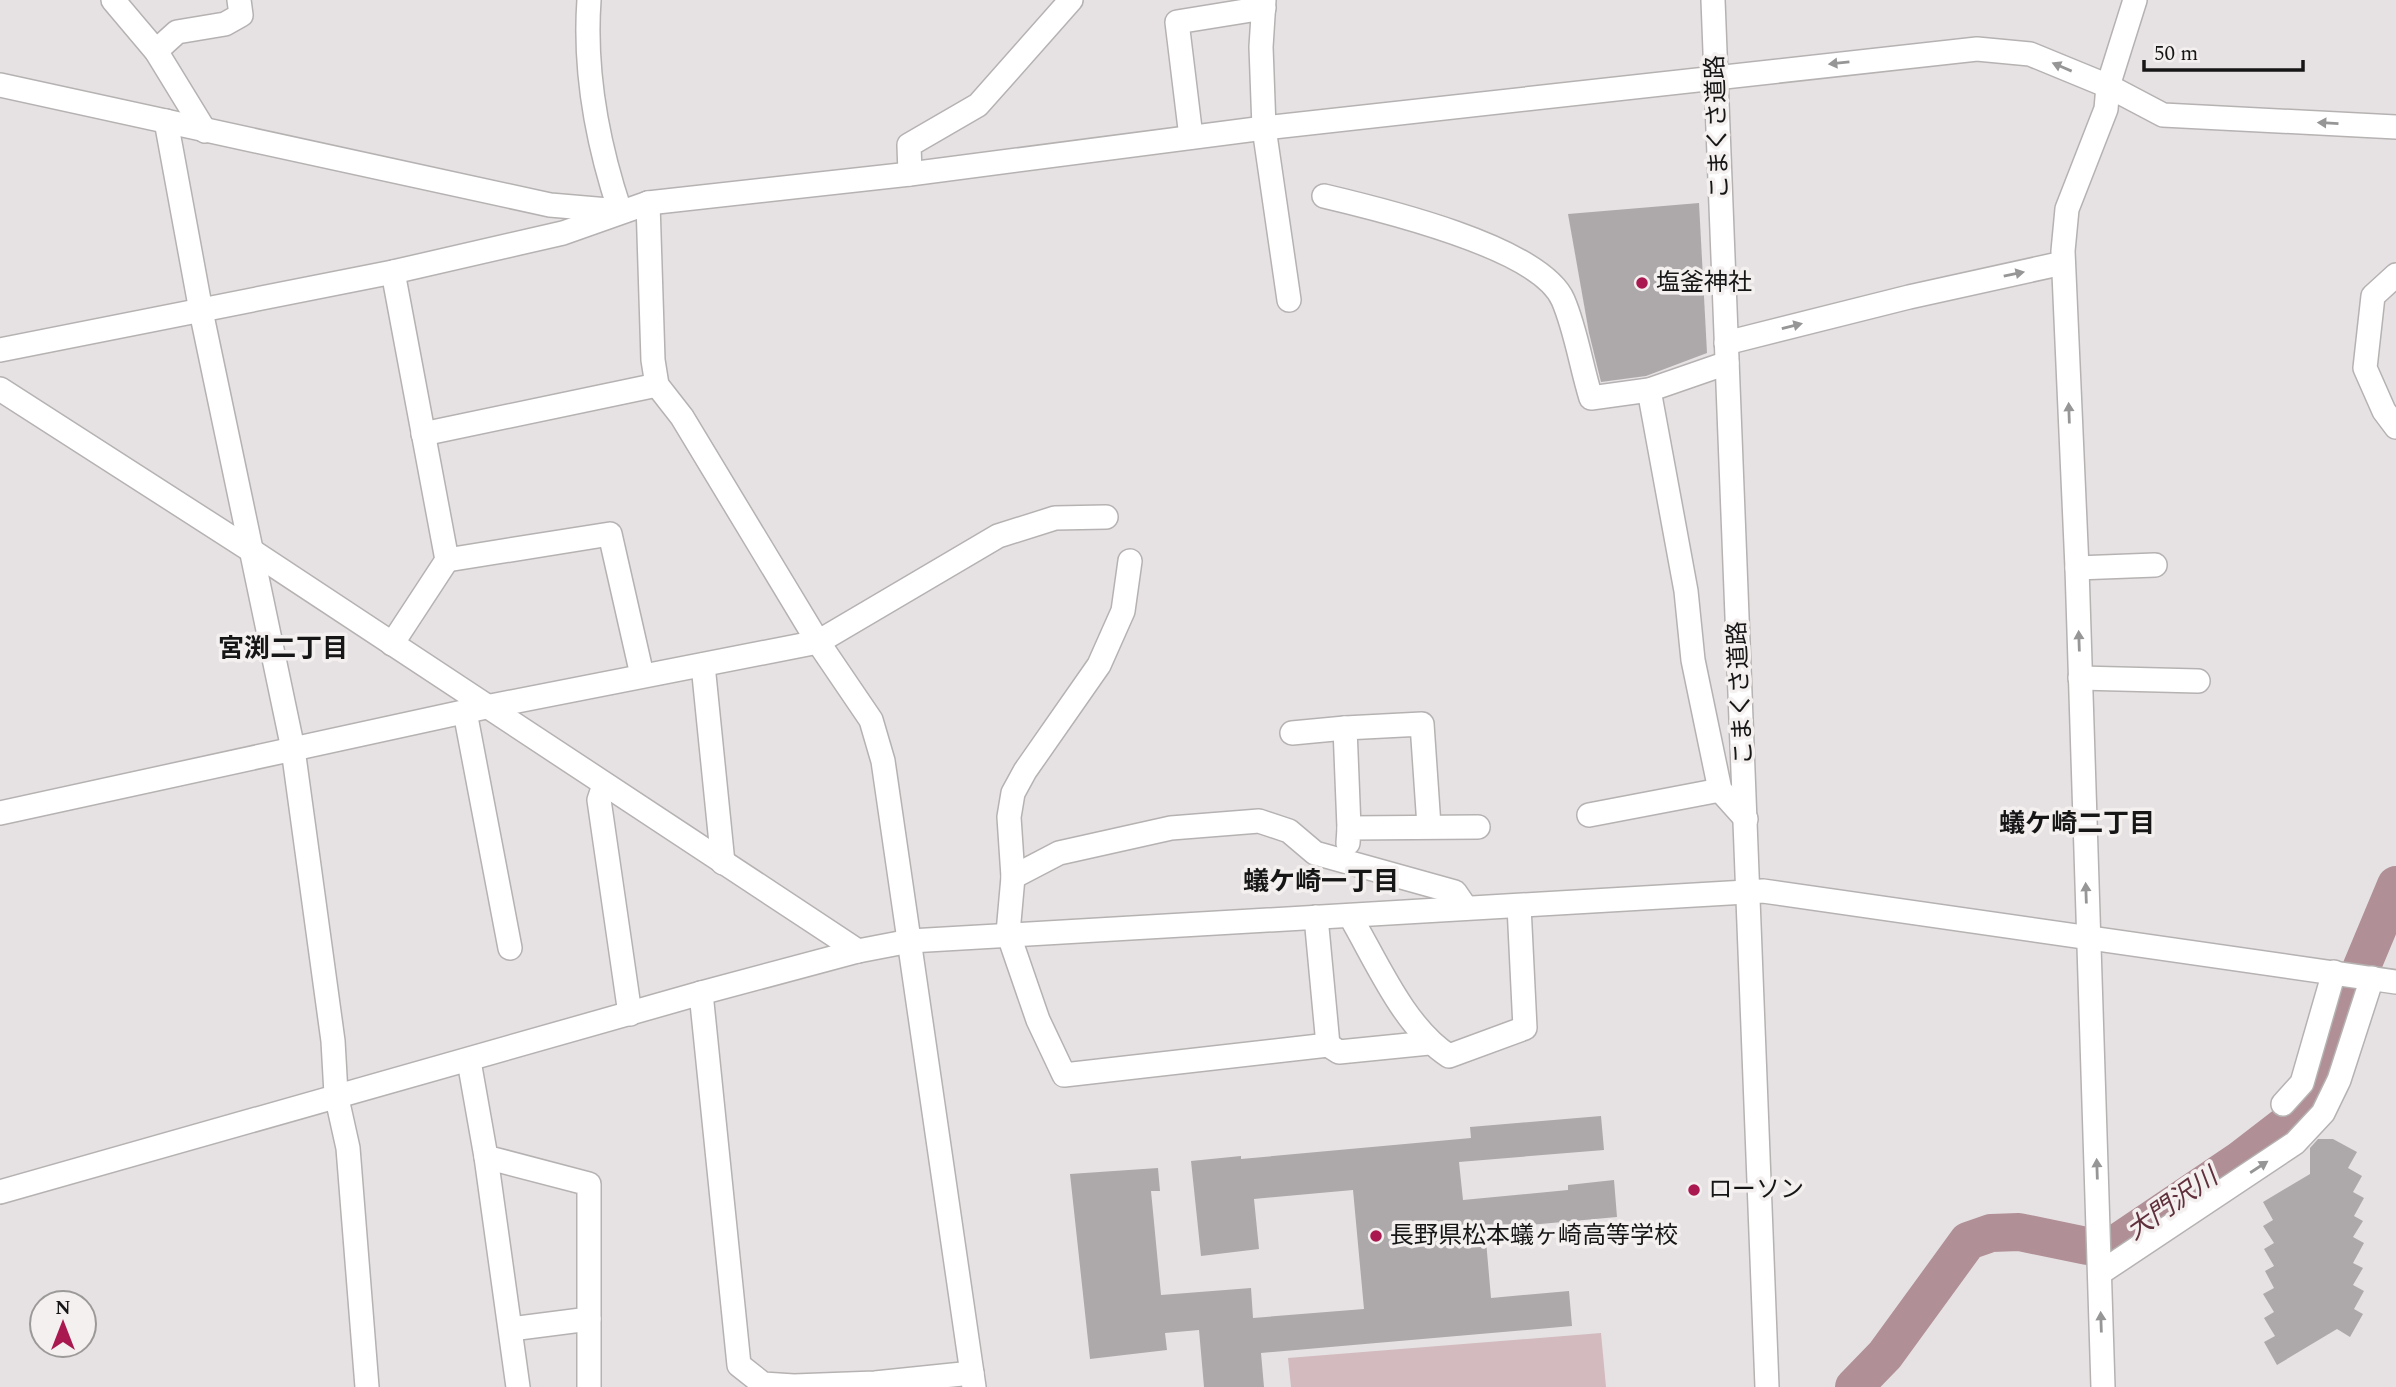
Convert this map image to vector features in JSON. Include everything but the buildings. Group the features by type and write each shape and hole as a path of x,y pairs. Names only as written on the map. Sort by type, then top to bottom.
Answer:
{"street":[{"path":"113,0 156,51 205,131"},
{"path":"156,51 177,32 225,24 241,15 239,0"},
{"path":"589,0 587,27 592,83 607,172 620,211"},
{"path":"910,174 909,145 978,105 1071,0"},
{"name":"こまくさ道路","path":"1713,0 1767,1387"},
{"path":"2103,1387 2077,568 2063,263 2067,209 2106,109 2108,86 2135,0"},
{"path":"1191,137 1177,22 1264,4 1261,47 1264,128 1289,300"},
{"path":"0,350 393,272 563,233 648,202 910,174 1264,128 1977,49 2004,49 2030,54 2108,86 2163,115 2396,127"},
{"path":"0,85 550,205 620,211"},
{"path":"166,121 249,550 293,749 333,1041 336,1094 348,1148 367,1387"},
{"path":"1324,196 1394,213 1486,245 1528,265 1548,281 1563,299 1591,398 1649,390 1727,353 1909,297 2063,263"},
{"path":"648,202 653,360 657,385 682,417 818,642 870,720 883,761 973,1380 794,1386 763,1384 739,1365 701,993"},
{"path":"392,644 447,561 393,272"},
{"path":"2396,275 2373,296 2365,368 2384,411 2396,426"},
{"path":"423,434 657,385"},
{"path":"0,389 392,644 475,710 604,785 858,951"},
{"path":"1649,390 1686,591 1693,660 1720,790 1746,819"},
{"path":"0,813 642,675 818,642 998,536 1055,518 1106,517"},
{"path":"447,561 610,534 642,675"},
{"path":"1130,561 1123,611 1099,665 1025,771 1013,793 1009,817 1013,877 1008,933 1038,1020 1064,1075 1328,1045 1339,1052 1429,1043"},
{"path":"2077,568 2155,565"},
{"path":"704,665 723,863"},
{"path":"2080,678 2198,681"},
{"path":"475,710 510,948"},
{"path":"1292,733 1422,723 1429,826"},
{"path":"1345,729 1348,861"},
{"path":"604,785 599,800 631,1014"},
{"path":"1589,815 1720,790"},
{"path":"1013,877 1059,853 1171,828 1259,821 1289,831 1315,853 1455,892 1466,908"},
{"path":"1349,828 1478,827"},
{"path":"0,1192 336,1094 469,1060 701,993 858,951 909,941 1748,891 2396,982"},
{"path":"1350,916 1415,1026 1429,1043 1449,1056 1525,1028 1519,906"},
{"path":"1316,917 1328,1045"},
{"path":"2283,1104 2302,1083 2338,972"},
{"path":"2099,1255 2295,1143 2305,1133 2323,1113 2339,1080 2369,977"},
{"path":"469,1060 518,1387"},
{"path":"485,1157 589,1184 589,1387"},
{"path":"511,1328 589,1319"}],"shaded area":[{"path":"1601,1333 1606,1387 1291,1387 1288,1358"}],"waterway":[{"name":"大門沢川","path":"1854,1387 1885,1355 1968,1241 1991,1233 2019,1232 2087,1246 2114,1245 2240,1160 2288,1123 2314,1094 2350,995 2396,885"}],"place":[{"name":"塩釜神社","path":"1642,283"},
{"name":"ローソン","path":"1694,1190"},
{"name":"長野県松本蟻ヶ崎高等学校","path":"1376,1236"}],"district":[{"name":"宮渕二丁目","path":"283,649"},
{"name":"蟻ケ崎二丁目","path":"2077,824"},
{"name":"蟻ケ崎一丁目","path":"1321,882"}]}
